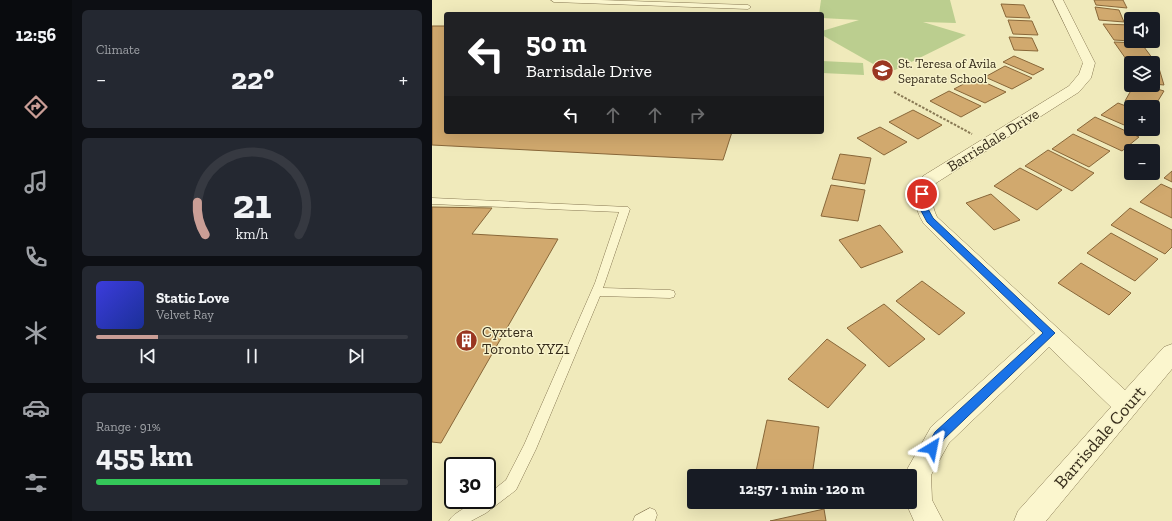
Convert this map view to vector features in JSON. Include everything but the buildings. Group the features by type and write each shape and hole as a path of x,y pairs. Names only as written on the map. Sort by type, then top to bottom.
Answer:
{"street":[{"name":"Barrisdale Drive","path":"1058,0 1062,11 1089,63 1088,71 1084,78 1074,88 929,180 922,194 923,207 930,220 1127,407"},
{"path":"929,521 919,503 918,473 940,436 1050,333"},
{"name":"Barrisdale Court","path":"1028,521 1172,353"}],"lane":[{"path":"554,0 748,7"},
{"path":"432,201 625,209 596,292 529,449 511,485 481,508 456,521"},
{"path":"596,292 670,294"},
{"path":"640,521 650,515 648,521"}],"path":[{"path":"894,92 988,143"}],"green space":[{"path":"821,0 950,0 956,23 923,22 966,35 895,70 882,69 824,36 824,30 859,20 824,18 824,12 819,12"},
{"path":"824,61 863,63 864,75 824,73"}],"place":[{"name":"St. Teresa of Avila Separate School","path":"883,70"},
{"name":"Cyxtera Toronto YYZ1","path":"466,341"}],"route":[{"path":"922,194 923,207 930,220 1050,333 940,436 932,448"}]}
